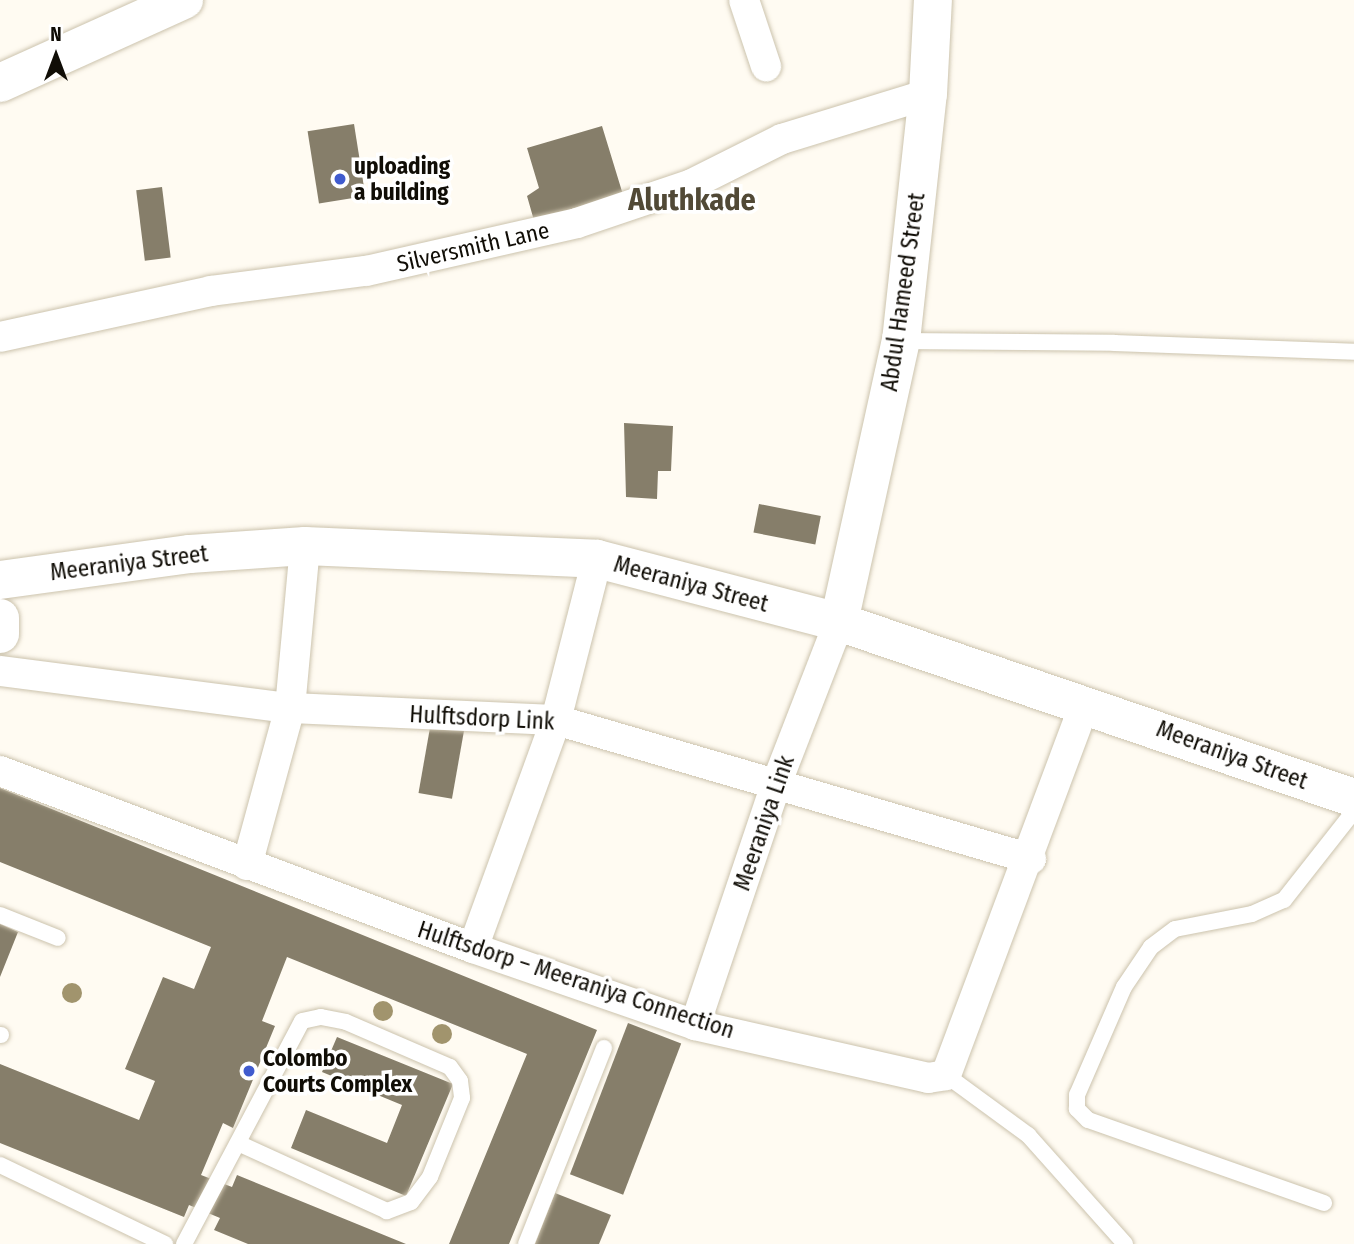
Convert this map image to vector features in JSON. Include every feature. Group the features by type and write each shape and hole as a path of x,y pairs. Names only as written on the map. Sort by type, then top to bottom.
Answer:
{"street":[{"path":"0,83 184,0"},
{"path":"744,0 766,66"},
{"name":"Abdul Hameed Street","path":"839,622 901,341 928,94 933,0"},
{"name":"Silversmith Lane","path":"0,337 211,291 366,271 577,223 692,184 782,139 928,94"},
{"path":"247,865 290,708 305,545"},
{"name":"Meeraniya Street","path":"0,580 190,554 305,545 597,559 839,622 1086,703 1354,798"},
{"path":"473,948 556,720 597,559"},
{"path":"0,618 0,634"},
{"name":"Meeraniya Link","path":"695,1025 777,782 839,622"},
{"name":"Hulftsdorp Link","path":"0,671 290,708 556,720 777,782 1031,859"},
{"path":"946,1075 1031,859 1086,703"},
{"name":"Hulftsdorp – Meeraniya Connection","path":"0,771 473,948 695,1025 928,1078 946,1075"}],"lane":[{"path":"901,341 1114,343 1354,352"},
{"path":"1324,1203 1088,1120 1077,1109 1077,1095 1124,987 1151,947 1175,929 1252,914 1284,900 1354,810"},
{"path":"0,915 58,938"},
{"path":"184,1244 240,1144 302,1021 321,1017 346,1023 450,1067 460,1081 462,1098 430,1177 411,1202 387,1211 240,1144"},
{"path":"526,1244 604,1048"},
{"path":"946,1075 1036,1142 1125,1244"},
{"path":"0,1165 165,1244"}],"building":[{"name":"uploading a building","path":"354,124 365,196 319,203 308,131"},
{"path":"602,126 624,198 535,224 527,196 539,188 527,148"},
{"path":"162,187 171,257 145,261 136,190"},
{"path":"624,423 673,426 671,471 658,471 657,499 626,497"},
{"path":"759,504 821,516 815,544 753,532"},
{"path":"431,722 464,728 452,799 418,793"},
{"path":"0,788 597,1030 509,1244 449,1244 527,1054 287,957 262,1021 275,1026 233,1128 223,1123 201,1175 232,1187 237,1175 406,1244 248,1244 214,1230 220,1218 189,1205 184,1217 0,1143 0,1064 139,1120 155,1081 125,1069 163,977 194,989 211,947 0,862"},
{"path":"0,924 18,932 0,977"},
{"path":"628,1023 681,1043 623,1195 570,1174"},
{"path":"337,1037 453,1084 406,1196 291,1148 306,1110 387,1143 402,1105 322,1072"},
{"path":"555,1193 611,1215 599,1244 535,1244"}],"place":[{"name":"uploading a building","path":"340,179"},
{"name":"Colombo Courts Complex","path":"249,1071"}],"district":[{"name":"Aluthkade","path":"692,200"}]}
